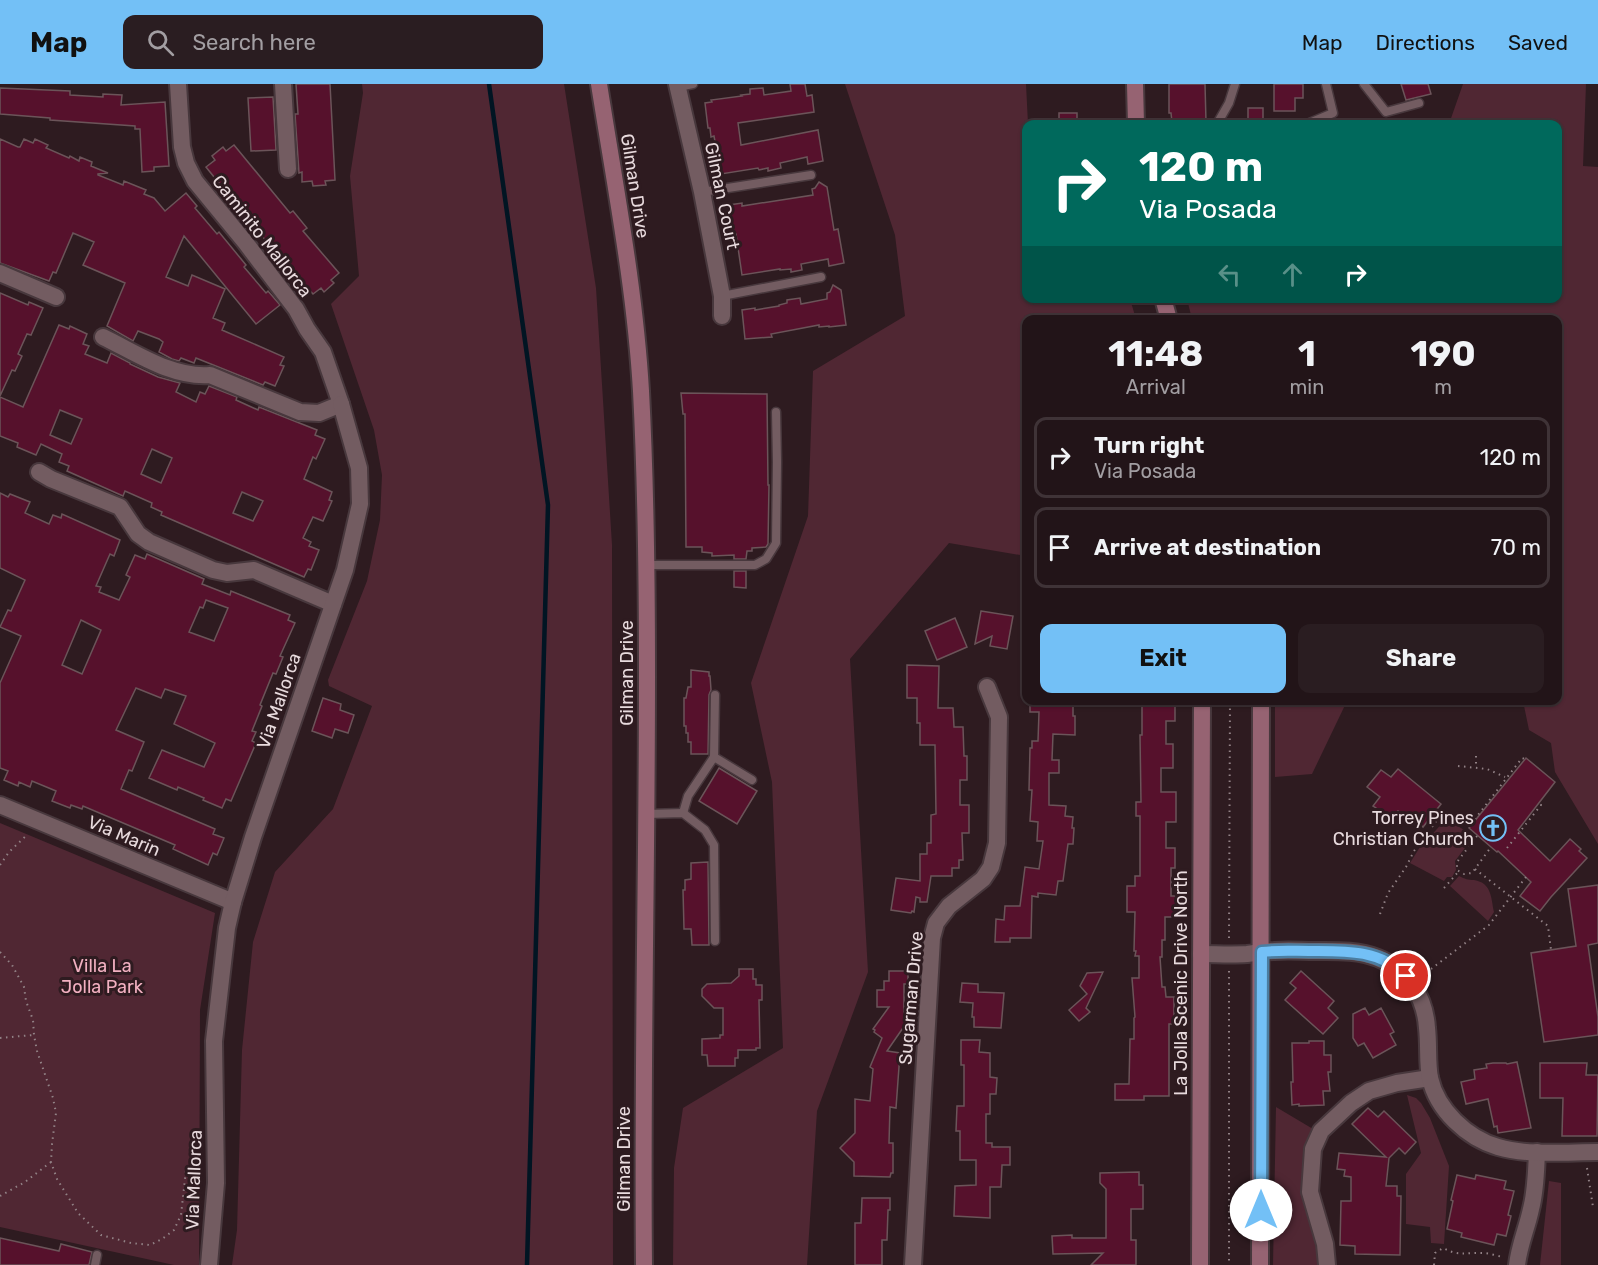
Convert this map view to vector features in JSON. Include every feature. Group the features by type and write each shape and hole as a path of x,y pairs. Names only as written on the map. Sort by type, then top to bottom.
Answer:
{"main road":[{"name":"Gilman Drive","path":"599,84 627,267 639,366 647,565 644,1265"},
{"path":"1136,84 1136,120"},
{"name":"La Jolla Scenic Drive North","path":"1200,1265 1202,705"},
{"path":"1260,1265 1261,705"}],"street":[{"name":"Caminito Mallorca","path":"178,84 182,147 186,163 195,181 296,309 323,352 340,404"},
{"path":"283,84 288,169"},
{"name":"Gilman Court","path":"683,85 722,296 722,316"},
{"path":"0,273 56,297"},
{"path":"103,337 168,369 199,376 210,375 300,412 319,413 340,404"},
{"name":"Via Mallorca","path":"209,1265 216,1182 214,1041 227,928 253,837 348,558 360,504 359,468 340,404"},
{"path":"39,472 120,507 138,534 149,542 213,570 227,573 254,570 333,604"},
{"name":"Sugarman Drive","path":"913,1265 932,939 936,923 949,906 983,879 991,867 997,843 999,717 987,687"},
{"name":"Via Marin","path":"0,805 233,903"},
{"path":"1201,954 1346,951 1360,952 1379,958 1402,971 1414,986 1424,1009 1427,1024 1430,1078 1435,1092 1455,1121 1476,1137 1498,1147 1537,1152 1598,1152"},
{"path":"1327,1265 1325,1244 1310,1192 1313,1149 1321,1131 1351,1103 1369,1091 1397,1083 1430,1078"},
{"path":"1517,1262 1532,1207 1537,1152"}],"lane":[{"path":"1219,120 1229,103 1235,84"},
{"path":"1316,120 1333,113 1326,84"},
{"path":"1364,84 1386,112 1419,103"},
{"path":"702,192 812,175"},
{"path":"722,296 821,277"},
{"path":"647,565 755,565 766,559 776,543 776,412"},
{"path":"682,813 688,796 714,757 715,695"},
{"path":"714,757 752,780"},
{"path":"647,814 682,813 705,830 714,844 715,941"},
{"path":"95,1265 97,1255"}],"path":[{"path":"1229,941 1230,705"},
{"path":"1476,756 1476,767"},
{"path":"1471,824 1522,758 1525,759"},
{"path":"1458,766 1493,771 1507,779"},
{"path":"1507,848 1541,805 1539,804"},
{"path":"1380,914 1388,893 1406,867 1414,850 1443,812"},
{"path":"0,865 9,852 28,834 31,819"},
{"path":"1477,836 1457,862 1457,870 1464,874 1472,873 1491,847"},
{"path":"1475,869 1548,926 1551,950"},
{"path":"1444,888 1459,871"},
{"path":"1431,969 1489,925 1526,877"},
{"path":"0,952 12,965 24,987 33,1020 37,1051 56,1113 51,1162 57,1179 78,1213 101,1235 131,1243 150,1245 174,1230 181,1215 186,1170 216,1167"},
{"path":"1229,969 1229,1265"},
{"path":"0,1038 34,1035"},
{"path":"0,1196 25,1182 51,1162"},
{"path":"1587,1166 1593,1207"},
{"path":"1434,1265 1435,1253 1443,1248 1453,1253 1466,1255 1482,1253 1517,1262"}],"green space":[{"path":"362,84 564,84 596,288 612,545 613,1265 232,1265 237,1230 242,1050 253,942 275,872 333,809 372,706 329,686 328,680 367,581 380,520 382,475 374,430 331,304 359,276 350,176 363,93"},
{"path":"845,84 1026,84 1028,120 1022,120 1022,303 1131,303 1135,315 1022,315 1022,555 949,543 850,659 868,972 817,1111 807,1265 673,1265 674,1168 683,1108 783,1048 772,782 751,683 808,516 813,371 905,316 895,235"},
{"path":"1463,84 1586,84 1583,166 1598,167 1598,844 1555,772 1551,743 1529,730 1524,705 1562,705 1562,315 1191,315 1188,303 1562,303 1562,120 1450,120"},
{"path":"1275,705 1345,705 1312,774 1275,777"},
{"path":"1446,819 1474,836 1455,861 1456,870 1452,877 1447,877 1444,881 1410,863 1425,839 1427,840"},
{"name":"Villa La Jolla Park","path":"0,823 215,913 200,1010 199,1265 174,1265 0,1227"},
{"path":"1459,876 1480,882 1487,888 1494,912 1488,921 1450,886"},
{"path":"1407,1095 1416,1098 1421,1103 1430,1118 1449,1166 1444,1244 1431,1243 1430,1227 1406,1224 1406,1174 1421,1153"},
{"path":"1276,1107 1313,1129 1303,1154 1302,1198 1317,1250 1318,1265 1273,1265"},
{"path":"1549,1181 1561,1183 1561,1265 1540,1265"}],"building":[{"path":"296,84 330,84 335,180 325,181 326,185 313,186 312,181 302,182 302,172 299,173 295,114 298,114"},
{"path":"790,84 805,84 807,96 812,95 814,112 738,123 741,145 818,130 823,161 808,164 807,157 780,163 781,168 768,171 768,168 759,170 758,168 721,174 714,136 711,137 710,128 708,128 705,103 750,94 750,89 763,88 764,95 791,91"},
{"path":"1169,84 1205,84 1206,120 1172,120 1171,113 1169,113"},
{"path":"1274,84 1303,84 1303,98 1295,98 1295,111 1274,111"},
{"path":"1401,84 1428,84 1431,94 1406,100"},
{"path":"0,88 70,91 70,95 103,97 103,94 122,95 121,105 165,102 169,166 154,167 154,171 142,172 140,129 135,129 135,126 0,114"},
{"path":"273,97 276,150 251,151 248,98"},
{"path":"1248,108 1263,108 1263,120 1248,120"},
{"path":"1059,113 1077,113 1077,120 1059,120"},
{"path":"0,139 20,147 24,139 33,143 35,139 48,145 46,148 69,158 70,156 79,161 80,157 92,162 91,166 108,173 98,175 123,185 124,181 146,190 144,194 154,198 165,211 186,193 197,206 195,208 217,234 219,232 246,265 244,267 266,293 268,291 280,305 256,324 184,236 166,277 188,286 192,275 225,289 213,318 225,323 222,330 284,357 280,365 284,366 275,386 265,382 263,385 196,358 194,363 181,358 179,361 172,359 159,352 163,342 159,339 138,331 133,341 107,326 125,283 83,265 94,242 73,233 56,273 53,272 49,281 0,263"},
{"path":"234,145 290,213 293,211 307,228 303,231 339,273 331,280 334,283 324,292 321,288 313,294 307,287 306,289 262,236 264,235 251,219 249,220 206,167 215,160 212,156 223,147 226,151"},
{"path":"819,182 827,187 834,230 838,229 844,263 829,266 828,259 801,264 802,270 791,272 791,269 780,269 742,275 729,205 742,203 742,206 813,195 812,189"},
{"path":"833,285 841,290 846,325 819,327 819,325 771,334 772,337 745,339 742,310 779,306 787,303 787,300 800,298 801,304 827,299 827,293"},
{"path":"0,293 28,305 29,302 43,308 31,335 27,334 18,354 22,356 15,371 12,370 0,396"},
{"path":"59,325 69,329 70,326 87,334 83,344 89,346 85,354 107,363 111,353 158,377 180,383 176,392 196,402 200,392 205,394 209,386 237,397 236,400 258,410 259,407 317,430 315,435 325,439 316,459 313,457 304,479 332,492 329,500 332,501 323,521 313,517 303,538 311,542 309,546 319,550 311,570 308,569 304,577 161,515 162,512 151,507 152,503 125,491 123,496 67,471 69,466 59,462 62,454 41,444 36,455 17,447 18,443 0,436 0,397 23,407","holes":["60,410 82,419 71,444 50,435","152,449 172,458 161,483 141,474","242,492 263,501 253,521 233,513"]},
{"path":"681,393 767,394 768,544 766,547 752,548 752,551 747,551 746,559 734,559 734,555 712,556 712,553 702,552 702,547 686,547 685,414 683,414"},
{"path":"0,493 8,497 10,494 30,502 25,513 49,524 53,515 61,518 62,514 120,540 114,556 110,554 96,586 101,587 99,592 119,600 130,577 126,575 135,555 145,559 147,554 204,579 202,584 230,595 231,591 290,615 288,620 295,623 280,656 283,657 276,674 273,673 260,705 262,706 252,731 256,732 252,741 256,743 231,801 226,799 222,808 178,787 177,790 149,778 162,750 204,767 215,743 174,724 186,696 165,689 161,698 136,688 116,730 144,742 132,771 129,770 121,789 215,829 213,834 224,838 217,855 213,853 208,865 173,849 175,845 83,806 82,809 71,805 70,808 52,801 56,791 32,781 30,787 19,782 18,786 4,780 8,771 0,768 0,683 21,636 0,627 8,610 11,611 25,580 0,568","holes":["206,600 228,608 214,641 189,632 200,607 203,608","81,620 101,630 82,674 62,665"]},
{"path":"734,571 746,571 746,588 734,587"},
{"path":"981,611 1013,616 1007,649 990,646 992,636 975,644"},
{"path":"955,618 967,647 937,660 925,631"},
{"path":"907,665 939,666 938,708 953,708 954,727 963,727 964,756 967,756 967,780 960,780 960,805 969,805 969,833 962,833 963,860 959,860 959,868 952,868 952,876 931,876 927,902 920,902 920,898 916,897 914,912 911,913 891,910 896,878 920,881 920,854 927,854 927,843 931,843 931,815 936,814 935,745 920,745 917,698 907,698"},
{"path":"691,670 709,672 710,676 708,754 691,754 691,742 688,742 688,733 684,726 684,698 686,698 688,687 691,687"},
{"path":"323,698 341,704 340,710 354,715 348,733 335,729 332,738 312,731"},
{"path":"1030,705 1073,705 1075,735 1053,734 1052,760 1059,760 1059,773 1049,773 1049,805 1066,806 1065,816 1073,817 1073,844 1068,844 1063,881 1058,881 1056,895 1038,893 1038,897 1032,896 1031,938 1010,938 1010,942 995,942 996,919 1004,920 1005,906 1020,906 1025,867 1039,869 1043,841 1037,841 1038,822 1030,821 1032,790 1029,790 1030,748 1032,748 1032,741 1038,741 1039,712 1030,712"},
{"path":"1142,705 1175,705 1175,721 1166,721 1166,744 1173,744 1173,768 1161,768 1161,792 1176,792 1176,822 1166,822 1166,848 1175,848 1175,868 1171,868 1171,896 1176,896 1176,917 1165,917 1165,940 1162,940 1162,957 1160,957 1162,987 1165,987 1166,997 1174,997 1174,1024 1169,1024 1169,1096 1144,1096 1144,1100 1115,1100 1115,1084 1129,1084 1130,1039 1134,1039 1135,1017 1132,978 1139,978 1139,956 1135,956 1136,951 1134,951 1135,912 1127,912 1127,886 1135,886 1135,876 1140,876 1140,816 1136,816 1136,802 1141,802 1140,735 1142,735"},
{"path":"1526,758 1555,782 1518,830 1550,861 1570,839 1587,858 1540,911 1520,896 1531,882 1469,828"},
{"path":"719,768 757,791 737,824 699,801"},
{"path":"1398,769 1441,804 1423,827 1421,825 1419,828 1398,811 1387,823 1380,823 1376,819 1376,808 1373,806 1380,797 1367,787 1381,770 1391,777"},
{"path":"708,862 709,945 692,945 691,929 684,929 683,890 685,890 685,880 691,879 691,863"},
{"path":"1598,885 1598,943 1588,945 1598,1017 1598,1035 1544,1042 1531,953 1576,946 1568,889"},
{"path":"739,969 753,969 753,979 756,979 756,985 762,985 762,1000 759,1000 760,1048 738,1050 735,1066 708,1066 707,1055 702,1055 702,1039 720,1038 720,1035 723,1035 723,1008 714,1008 702,996 702,989 707,984 731,983 739,976"},
{"path":"889,971 908,971 908,984 904,984 904,1012 908,1012 908,1026 905,1025 887,1051 900,1053 896,1108 890,1107 889,1143 893,1143 893,1173 890,1177 854,1176 854,1162 840,1148 855,1133 855,1099 870,1101 873,1069 870,1067 882,1038 873,1029 889,1007 877,1007 877,990 884,990 884,981 889,981"},
{"path":"1301,971 1334,1001 1328,1008 1338,1018 1323,1034 1285,1000 1296,988 1290,983"},
{"path":"1103,972 1086,1008 1090,1012 1079,1021 1069,1010 1087,994 1080,986 1087,973"},
{"path":"962,983 978,984 978,992 1004,993 1001,1028 974,1027 973,1003 960,1002"},
{"path":"1365,1008 1369,1015 1381,1008 1394,1032 1390,1034 1396,1045 1373,1058 1364,1043 1358,1046 1353,1038 1353,1014"},
{"path":"961,1040 980,1040 979,1052 990,1053 990,1077 997,1078 996,1094 990,1094 990,1114 986,1114 986,1143 992,1143 992,1147 1010,1147 1010,1165 1002,1165 1001,1187 990,1187 990,1218 954,1216 955,1186 976,1185 976,1160 960,1160 960,1131 956,1131 957,1106 964,1106 964,1065 961,1065"},
{"path":"1309,1041 1324,1041 1324,1055 1331,1055 1331,1072 1328,1072 1330,1091 1323,1091 1324,1105 1292,1105 1292,1043 1309,1043"},
{"path":"1517,1062 1531,1128 1498,1133 1497,1126 1494,1127 1488,1099 1466,1104 1461,1082 1475,1079 1474,1070 1487,1068 1486,1064"},
{"path":"1540,1063 1587,1063 1586,1075 1598,1075 1597,1136 1562,1136 1563,1098 1540,1098"},
{"path":"1368,1108 1378,1117 1384,1111 1416,1142 1405,1154 1399,1148 1389,1158 1386,1186 1397,1186 1397,1196 1401,1196 1400,1255 1355,1254 1355,1246 1340,1245 1341,1201 1351,1201 1351,1177 1344,1176 1345,1170 1337,1169 1339,1153 1386,1157 1352,1124"},
{"path":"1139,1172 1139,1185 1143,1185 1143,1209 1131,1209 1131,1240 1136,1240 1136,1265 1091,1265 1103,1253 1053,1254 1052,1236 1106,1238 1106,1189 1100,1183 1100,1173"},
{"path":"1457,1175 1475,1179 1476,1175 1506,1181 1504,1189 1514,1191 1506,1236 1497,1234 1494,1245 1461,1237 1462,1233 1447,1229"},
{"path":"862,1198 890,1198 887,1240 882,1240 882,1265 855,1265 855,1223 861,1223"},
{"path":"0,1238 59,1251 61,1244 92,1252 89,1265 0,1265"}],"waterway":[{"path":"489,84 548,505 527,1265"}],"place":[{"name":"Torrey Pines Christian Church","path":"1493,828"}],"route":[{"path":"1261,1210 1262,952 1360,952 1388,962 1406,976"}]}
